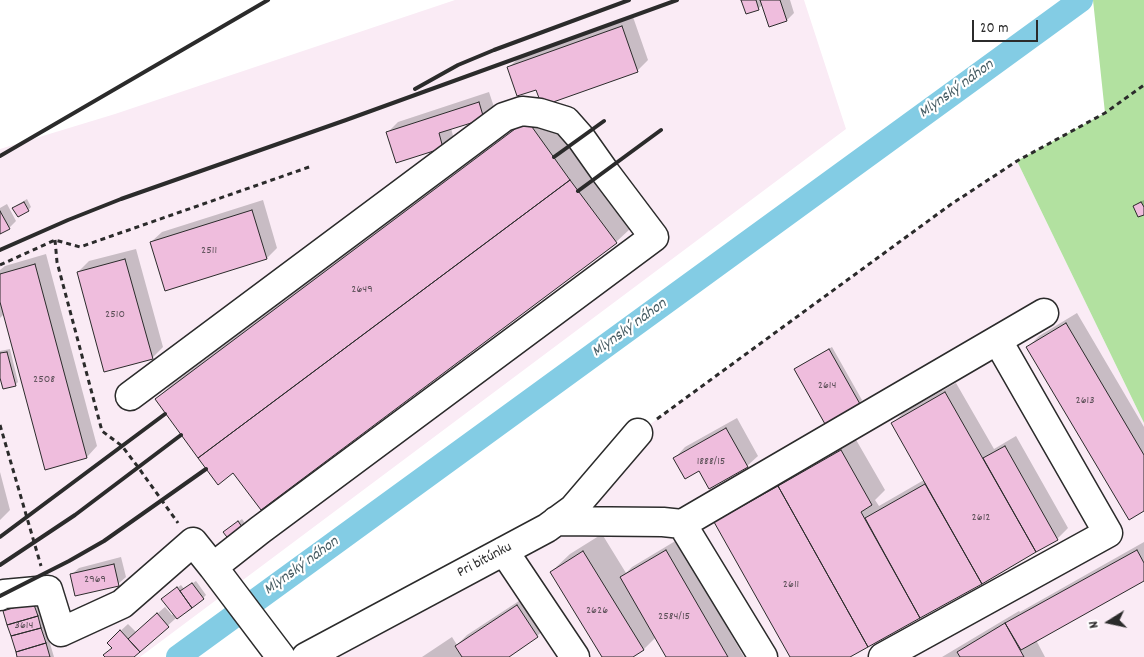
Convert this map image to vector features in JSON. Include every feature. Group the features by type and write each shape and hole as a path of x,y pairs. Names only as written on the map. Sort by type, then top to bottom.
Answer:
{"lane":[{"path":"130,396 504,117 522,112 540,113 566,121 581,138 654,237 213,567"},
{"path":"556,521 663,522 682,524 1044,314"},
{"path":"883,657 1108,533 998,341"},
{"name":"Pri bitúnku","path":"306,657 547,528 573,508 638,433"},
{"path":"682,524 763,657"},
{"path":"0,596 48,590 61,632 122,604 193,542 281,657"},
{"path":"504,551 575,657"}],"path":[{"path":"638,433 950,205 1017,161 1105,113 1144,85"},
{"path":"0,265 55,240 80,247 312,166"},
{"path":"0,425 48,590"}],"shaded area":[{"path":"455,0 804,0 846,129 140,657 0,657 0,149 115,114"},
{"path":"1017,161 1144,423 1144,657 306,657 547,528 638,433 950,205"}],"green space":[{"path":"1093,0 1144,0 1144,423 1017,161 1105,113"}],"building":[{"path":"741,0 756,0 759,10 746,14"},
{"path":"760,0 780,0 787,21 769,27"},
{"path":"622,26 638,72 542,106 536,90 517,96 507,67"},
{"path":"479,102 484,119 439,133 443,148 396,163 386,132"},
{"path":"527,120 570,180 198,458 155,399"},
{"path":"570,180 617,243 261,510 233,473 218,485 198,458"},
{"path":"24,202 29,211 18,217 12,208"},
{"path":"1141,202 1144,207 1144,215 1138,217 1133,206"},
{"path":"252,210 267,259 165,291 150,242"},
{"path":"0,211 10,229 0,234"},
{"path":"125,259 153,359 104,372 77,272"},
{"path":"35,264 87,458 45,470 0,302 0,274"},
{"path":"1066,323 1144,455 1144,511 1129,520 1026,347"},
{"path":"829,349 860,404 825,424 794,369"},
{"path":"7,352 16,386 3,389 0,378 0,353"},
{"path":"945,392 1036,552 982,584 891,423"},
{"path":"726,428 748,467 709,489 699,471 685,479 673,458"},
{"path":"1005,446 1058,540 1036,552 983,458"},
{"path":"841,450 872,505 861,512 920,618 868,647 778,486"},
{"path":"925,484 982,584 920,618 865,518"},
{"path":"778,486 868,647 850,657 790,657 714,522"},
{"path":"238,521 244,530 230,541 223,532"},
{"path":"666,550 728,657 666,657 620,577"},
{"path":"1137,550 1144,563 1144,581 1021,650 1005,623"},
{"path":"583,551 644,650 633,657 602,657 550,572"},
{"path":"114,564 119,586 75,596 70,574"},
{"path":"192,583 204,599 192,608 180,591"},
{"path":"177,587 192,608 177,619 161,599"},
{"path":"33,602 38,616 7,625 3,611"},
{"path":"517,605 538,637 509,657 462,657 455,646"},
{"path":"157,613 169,627 140,652 128,639"},
{"path":"38,616 41,628 11,636 7,625"},
{"path":"1005,623 1024,657 960,657 957,652"},
{"path":"41,628 46,643 16,652 11,636"},
{"path":"120,630 140,652 134,657 105,657 103,655 112,648 107,643"},
{"path":"46,643 50,657 17,657 16,652"}],"waterway":[{"name":"Mlynský náhon","path":"178,657 1081,0"}],"railway":[{"path":"0,156 268,0"},
{"path":"415,89 458,65 494,50 629,0"},
{"path":"0,250 121,199 677,0"},
{"path":"554,157 604,121"},
{"path":"578,191 661,130"},
{"path":"0,537 165,414"},
{"path":"0,565 75,515 181,435"},
{"path":"0,596 104,541 206,469"}]}
